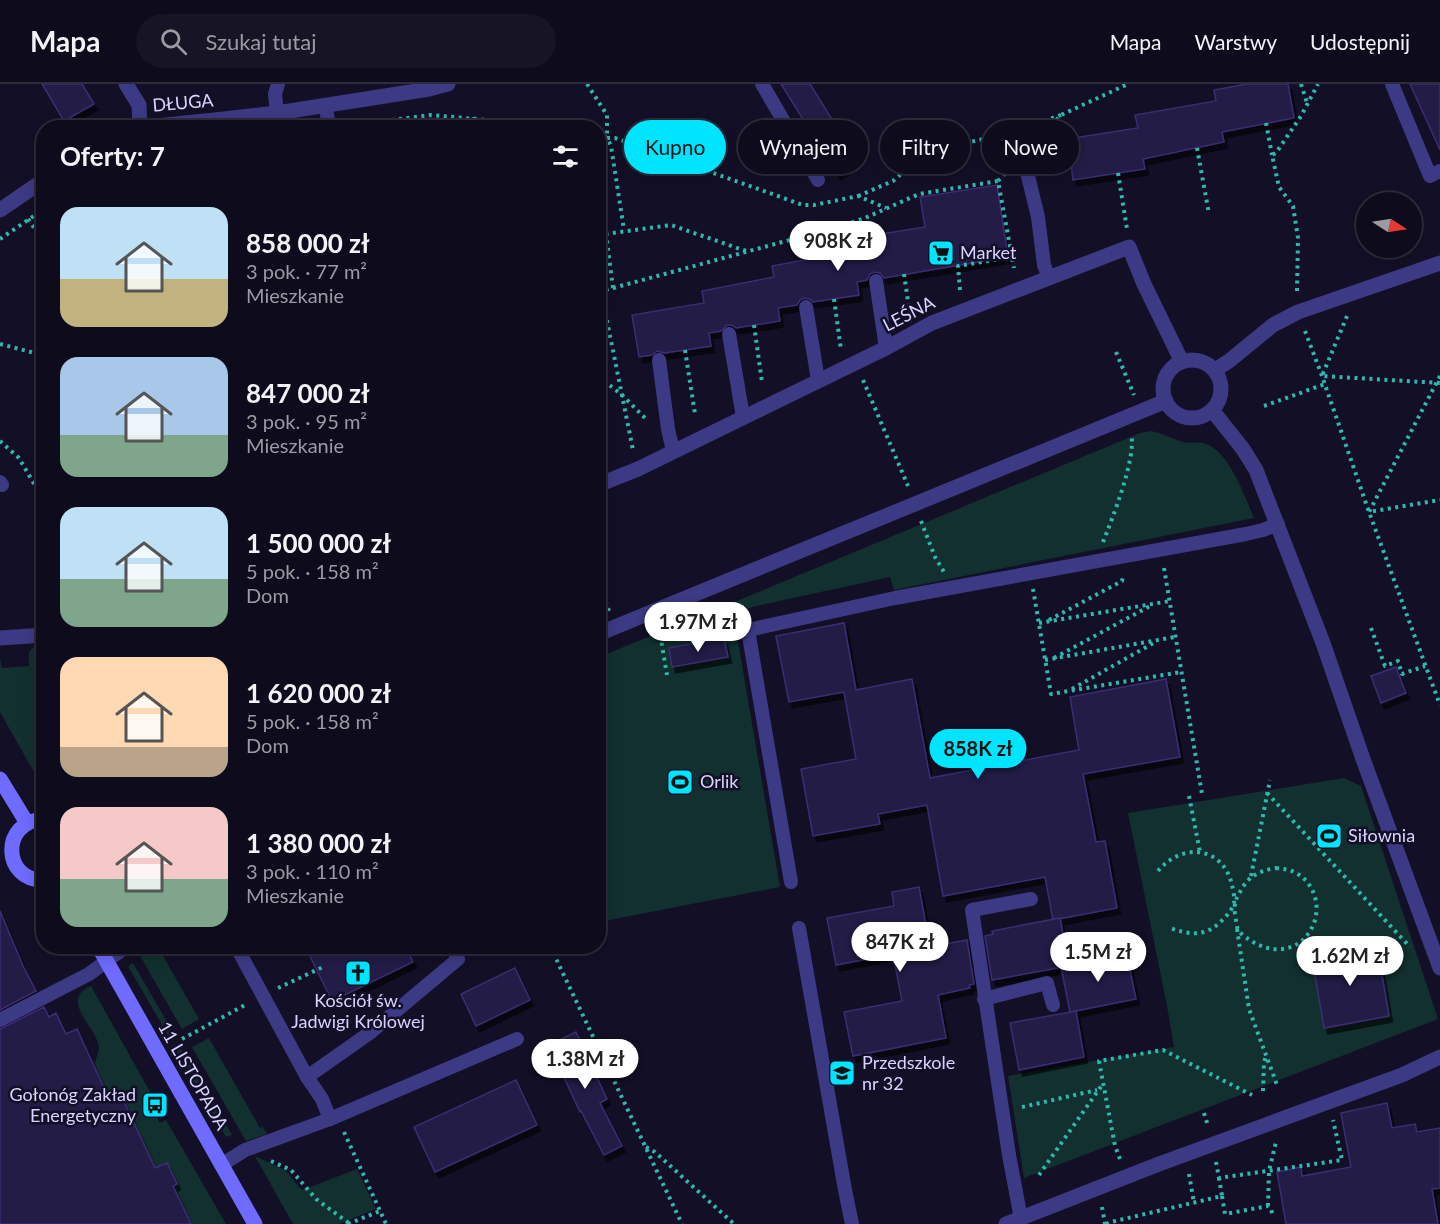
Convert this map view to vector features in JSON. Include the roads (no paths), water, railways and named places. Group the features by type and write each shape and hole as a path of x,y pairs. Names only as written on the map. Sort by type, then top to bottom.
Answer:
{"street":[{"path":"126,84 139,105 140,120"},
{"name":"DŁUGA","path":"215,120 325,106 378,90 429,89 448,84"},
{"path":"0,210 36,185"},
{"name":"LEŚNA","path":"606,482 638,469 886,348 932,323 1129,247 1144,284 1182,362"},
{"path":"1215,370 1273,325 1298,312 1440,263"},
{"path":"1194,360 1205,363 1215,370 1220,380 1221,391 1219,402 1212,410 1200,417 1192,418 1183,417 1172,410 1163,390 1172,368 1182,362 1194,360"},
{"path":"606,631 1166,401"},
{"path":"1212,410 1243,449 1256,470 1323,643 1440,968"},
{"path":"0,638 36,636"},
{"path":"0,779 27,823"},
{"path":"36,819 18,831 12,841 11,853 21,873 30,879 36,879"},
{"name":"11 LISTOPADA","path":"102,954 255,1224"},
{"path":"1013,1221 1126,1176 1402,1075 1440,1057"}],"lane":[{"path":"277,113 275,94 278,84"},
{"path":"762,84 818,180"},
{"path":"1392,84 1430,176 1440,171"},
{"path":"325,106 332,120"},
{"path":"1028,176 1040,227 1044,265 1049,278"},
{"path":"876,281 886,348"},
{"path":"806,307 818,380"},
{"path":"729,334 743,417"},
{"path":"658,360 673,451"},
{"path":"791,882 748,630 895,598 1246,534 1278,524"},
{"path":"1013,1221 972,910 1031,899"},
{"path":"799,928 852,1224"},
{"path":"0,1020 88,974 117,954"},
{"path":"240,954 307,1077 334,1118"},
{"path":"307,1077 371,1032 458,959 456,954"},
{"path":"984,999 1047,982 1053,1005"},
{"path":"221,1165 245,1150 334,1118 517,1039"}],"place":[{"name":"Market","path":"941,253"},
{"name":"Orlik","path":"680,782"},
{"name":"Siłownia","path":"1329,836"},
{"name":"Kościół św. Jadwigi Królowej","path":"358,973"},
{"name":"Przedszkole nr 32","path":"842,1073"},
{"name":"Gołonóg Zakład Energetyczny","path":"155,1105"}]}
